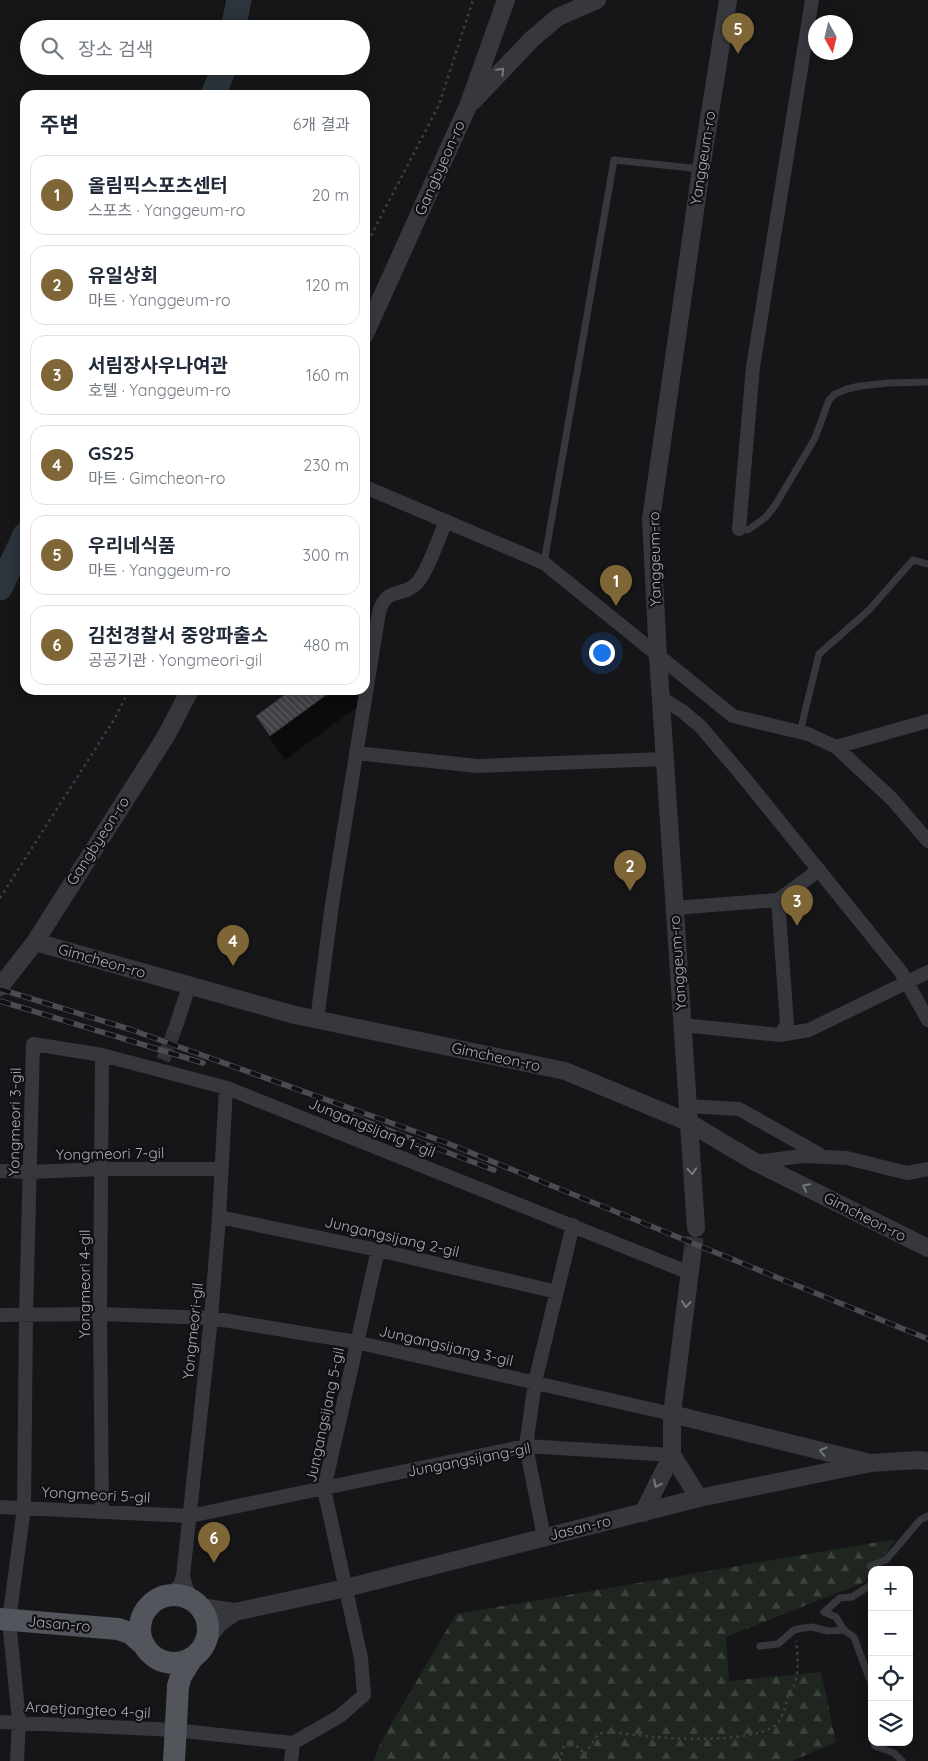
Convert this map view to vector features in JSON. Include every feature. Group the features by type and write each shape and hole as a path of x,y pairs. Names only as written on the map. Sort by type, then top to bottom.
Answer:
{"main road":[{"path":"118,1629 130,1625 143,1614 149,1605 158,1599 169,1595 181,1595 196,1603 206,1617 209,1628 202,1650 182,1662 171,1663 152,1653 141,1636 140,1625 143,1614"},
{"name":"Jasan-ro","path":"4,1620 118,1629"},
{"path":"118,1629 130,1633 170,1671 174,1681 176,1698 174,1761"},
{"path":"176,1698 181,1676 193,1657"}],"street":[{"name":"Gangbyeon-ro","path":"370,323 468,106 506,0"},
{"path":"468,106 532,39 558,17 597,0"},
{"name":"Yanggeum-ro","path":"687,1114 651,519 701,169 728,0"},
{"path":"739,529 753,367 812,0"},
{"path":"370,489 544,563 733,716 808,734 836,747 892,799 928,841"},
{"path":"370,667 382,602 389,595 408,589 418,583 446,521"},
{"name":"Gangbyeon-ro","path":"0,987 35,942 166,736 187,695"},
{"path":"317,1020 332,904 365,695"},
{"path":"661,698 682,711 700,726 901,972 928,1020"},
{"path":"836,747 928,721"},
{"path":"356,753 477,766 665,759"},
{"path":"674,908 778,900 819,870"},
{"path":"778,900 787,1024 780,1035"},
{"name":"Gimcheon-ro","path":"35,942 317,1020 565,1071 687,1114 755,1162 928,1248"},
{"path":"682,1025 780,1035 809,1030 928,972"},
{"path":"176,1026 189,986"},
{"name":"Jungangsijang 1-gil","path":"33,1044 162,1065 226,1088 573,1225 691,1264"},
{"name":"Yongmeori 3-gil","path":"17,1761 19,1723 4,1620 24,1508 26,1315 33,1044"},
{"name":"Yongmeori 4-gil","path":"102,1055 100,1314 102,1512"},
{"name":"Yongmeori-gil","path":"169,1595 180,1585 183,1576 190,1516 211,1318 226,1088"},
{"path":"696,1228 687,1114 740,1109 824,1157"},
{"path":"755,1162 803,1156 847,1158 907,1173 928,1168"},
{"name":"Yongmeori 7-gil","path":"0,1171 221,1169"},
{"name":"Jungangsijang 2-gil","path":"219,1217 378,1250 558,1292"},
{"path":"544,1537 526,1446 535,1382 573,1225"},
{"name":"Jungangsijang 5-gil","path":"293,1743 340,1716 364,1695 361,1658 324,1489 378,1250"},
{"path":"643,1513 672,1455 672,1414 691,1264"},
{"name":"Jungangsijang 3-gil","path":"0,1315 100,1314 211,1318 356,1342 672,1414"},
{"path":"672,1414 871,1463"},
{"name":"Jungangsijang-gil","path":"190,1516 526,1446 672,1455"},
{"path":"672,1455 699,1498"},
{"name":"Jasan-ro","path":"235,1612 346,1588 699,1498 871,1463 918,1460 928,1462"},
{"name":"Yongmeori 5-gil","path":"0,1507 190,1516"},
{"name":"Yongmeori-gil","path":"183,1576 186,1587 196,1603"},
{"path":"196,1603 235,1612"},
{"path":"207,1639 219,1623 235,1612"},
{"name":"Araetjangteo 4-gil","path":"0,1722 175,1730 293,1743"},
{"path":"291,1761 293,1743"}],"lane":[{"path":"544,563 614,160 701,169"},
{"path":"739,529 748,530 766,517 776,504 815,438 829,400 835,394 860,386 928,382"},
{"path":"800,732 819,654 869,610 913,560 928,564"},
{"path":"870,1566 886,1560 920,1520 928,1516"},
{"path":"868,1587 852,1597 840,1598 824,1612 836,1617 844,1630 854,1637 868,1675"},
{"path":"760,1646 778,1644 794,1630 812,1627 828,1631 844,1630"},
{"path":"875,1746 894,1753 902,1761"}],"path":[{"path":"370,237 439,105 473,0"},
{"path":"0,898 115,718 126,695"},
{"path":"585,1754 598,1734 610,1731 643,1736 722,1738 757,1733 774,1726 785,1710 790,1691 795,1684 799,1658 794,1630"},
{"path":"560,1761 564,1748 570,1740 585,1754 586,1761"}],"green space":[{"path":"896,1539 877,1566 868,1566 868,1578 865,1582 726,1637 729,1681 821,1672 836,1742 792,1761 373,1761 382,1740 456,1614"}],"building":[{"path":"284,695 326,695 270,736 256,716"}],"waterway":[{"path":"235,20 239,0"},
{"path":"215,90 221,75"},
{"path":"0,588 20,546"}],"tunnel":[{"path":"163,1060 176,1026"},
{"path":"692,1255 696,1228"}],"railway":[{"path":"0,989 132,1030 447,1143 928,1339"},
{"path":"0,1001 203,1063"},
{"path":"354,1117 494,1170"}],"place":[{"name":"우리네식품","path":"738,54"},
{"name":"올림픽스포츠센터","path":"616,606"},
{"name":"유일상회","path":"630,891"},
{"name":"서림장사우나여관","path":"797,926"},
{"name":"GS25","path":"233,966"},
{"name":"김천경찰서 중앙파출소","path":"214,1563"}]}
